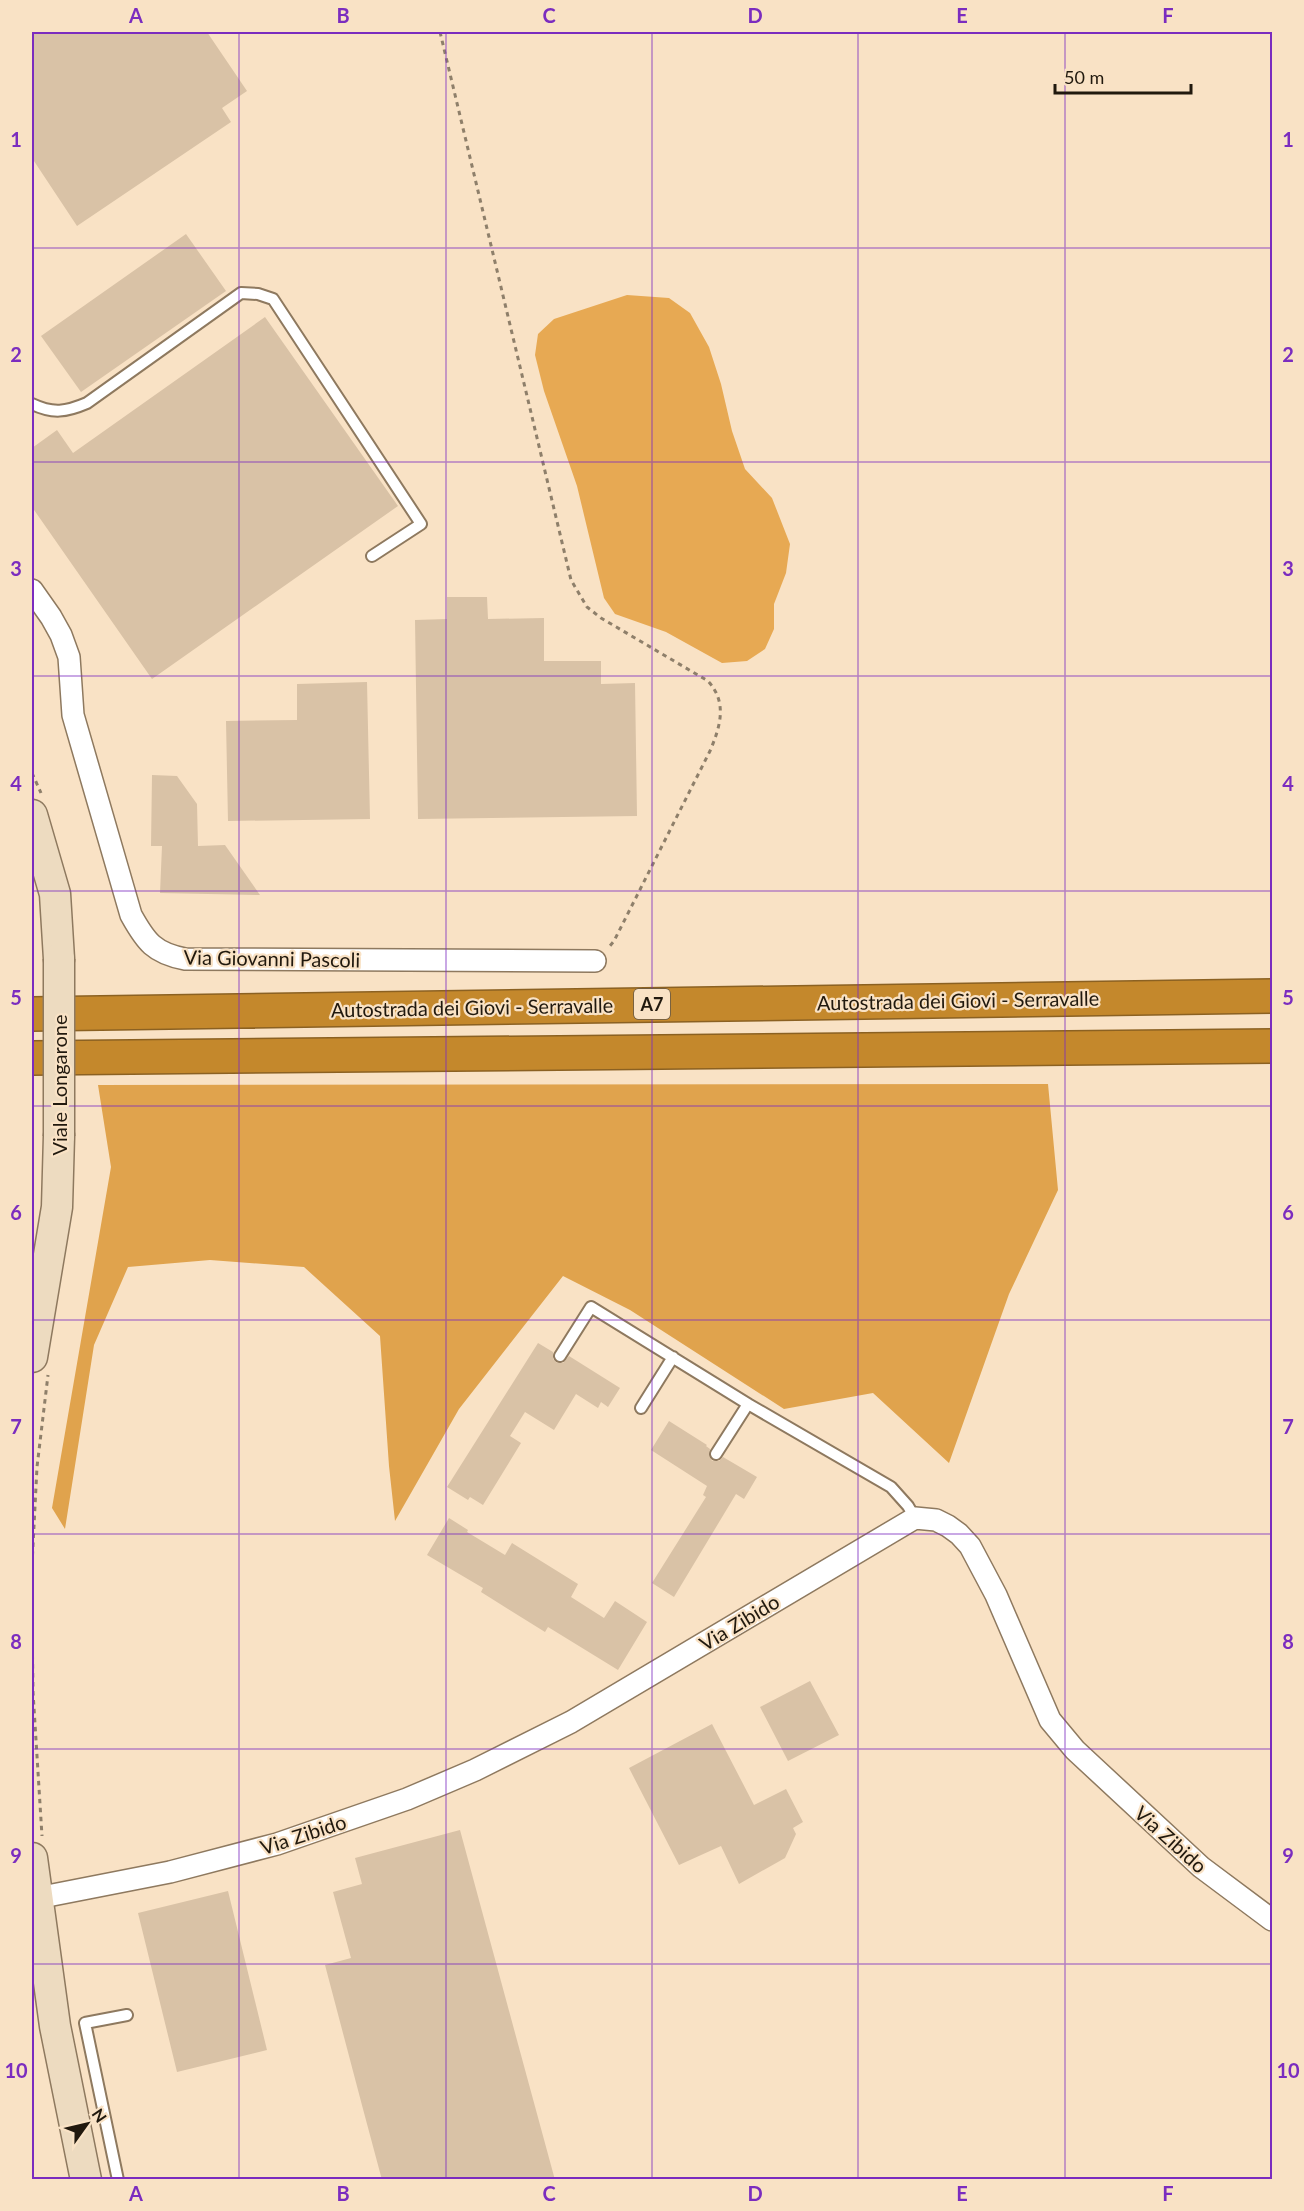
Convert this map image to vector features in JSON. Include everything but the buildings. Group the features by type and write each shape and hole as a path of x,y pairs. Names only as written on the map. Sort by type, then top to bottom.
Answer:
{"highway":[{"name":"Autostrada dei Giovi - Serravalle","path":"32,1014 1272,996"},
{"path":"32,1058 1272,1046"}],"main road":[{"name":"Viale Longarone","path":"32,815 55,894 59,958 57,1207 32,1357"},
{"path":"37,1851 34,1899 86,2180"}],"street":[{"name":"Via Giovanni Pascoli","path":"32,590 61,635 69,657 73,715 131,915 149,944 161,952 185,959 595,961"},
{"name":"Via Zibido","path":"34,1899 170,1872 277,1844 407,1799 475,1770 571,1722 915,1518 936,1520 948,1526 970,1546 996,1595 1050,1720 1075,1750 1201,1867 1272,1920"}],"lane":[{"path":"32,404 41,408 68,411 87,403 241,293 258,294 273,299 421,524 372,556"},
{"path":"560,1356 591,1307 747,1404 891,1487 908,1506 915,1518"},
{"path":"641,1408 673,1357"},
{"path":"716,1454 747,1404"},
{"path":"118,2180 85,2023 127,2015"}],"path":[{"path":"440,32 571,580 587,607 601,618 708,681 715,689 720,702 721,717 718,732 710,752 614,941 595,961"},
{"path":"32,1619 37,1851"}],"shaded area":[{"path":"627,295 669,298 690,313 709,347 745,469 772,498 790,544 786,573 774,604 774,629 765,649 747,661 722,663 666,632 615,614 604,598 577,486 544,391 535,355 538,334 554,319"},
{"path":"1048,1084 1058,1190 1009,1294 949,1463 873,1393 784,1409 630,1310 563,1276 459,1409 395,1521 380,1336 304,1267 210,1260 128,1267 94,1345 65,1529 52,1508 111,1167 98,1085"}]}
